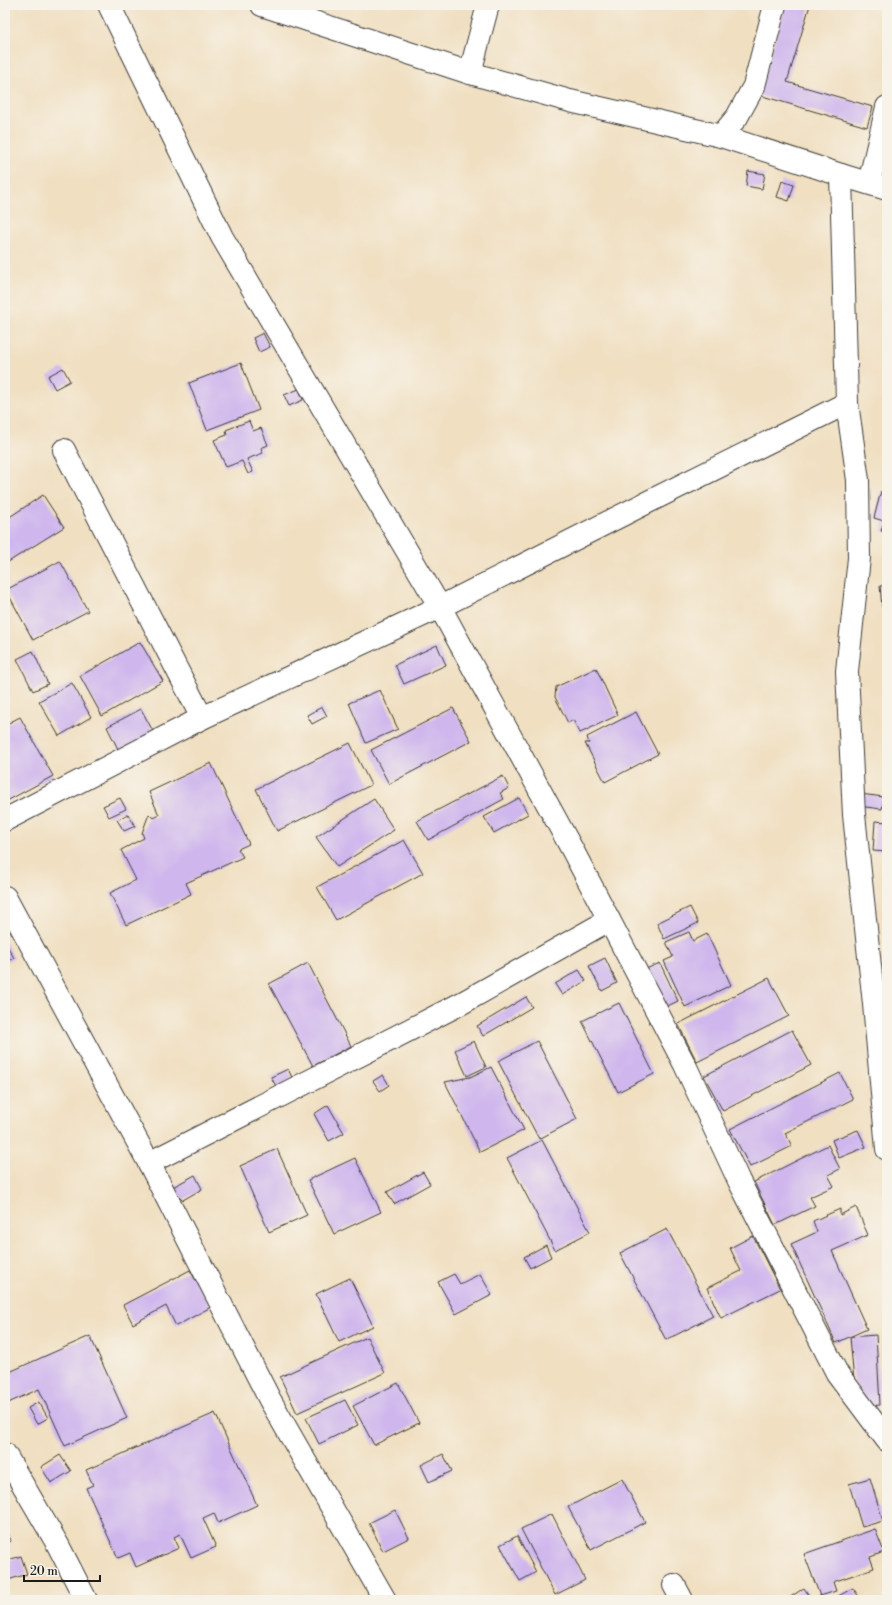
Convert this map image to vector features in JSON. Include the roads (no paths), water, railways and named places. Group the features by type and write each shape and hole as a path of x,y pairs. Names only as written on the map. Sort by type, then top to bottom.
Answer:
{"street":[{"path":"109,5 222,238 440,607 573,851 685,1065 739,1181 833,1367 887,1440"},
{"path":"262,5 470,73 570,101 721,136 878,186 887,107"},
{"path":"470,73 488,5"},
{"path":"721,136 737,117 754,86 774,5"},
{"path":"841,175 847,403 858,480 859,558 847,671 854,815 881,1000 887,1149"},
{"path":"5,820 202,718 440,607 847,403"},
{"path":"64,450 202,718"},
{"path":"5,897 149,1163 270,1400 386,1600"},
{"path":"149,1163 456,1006 609,920"},
{"path":"5,1454 58,1545 86,1600"}]}
